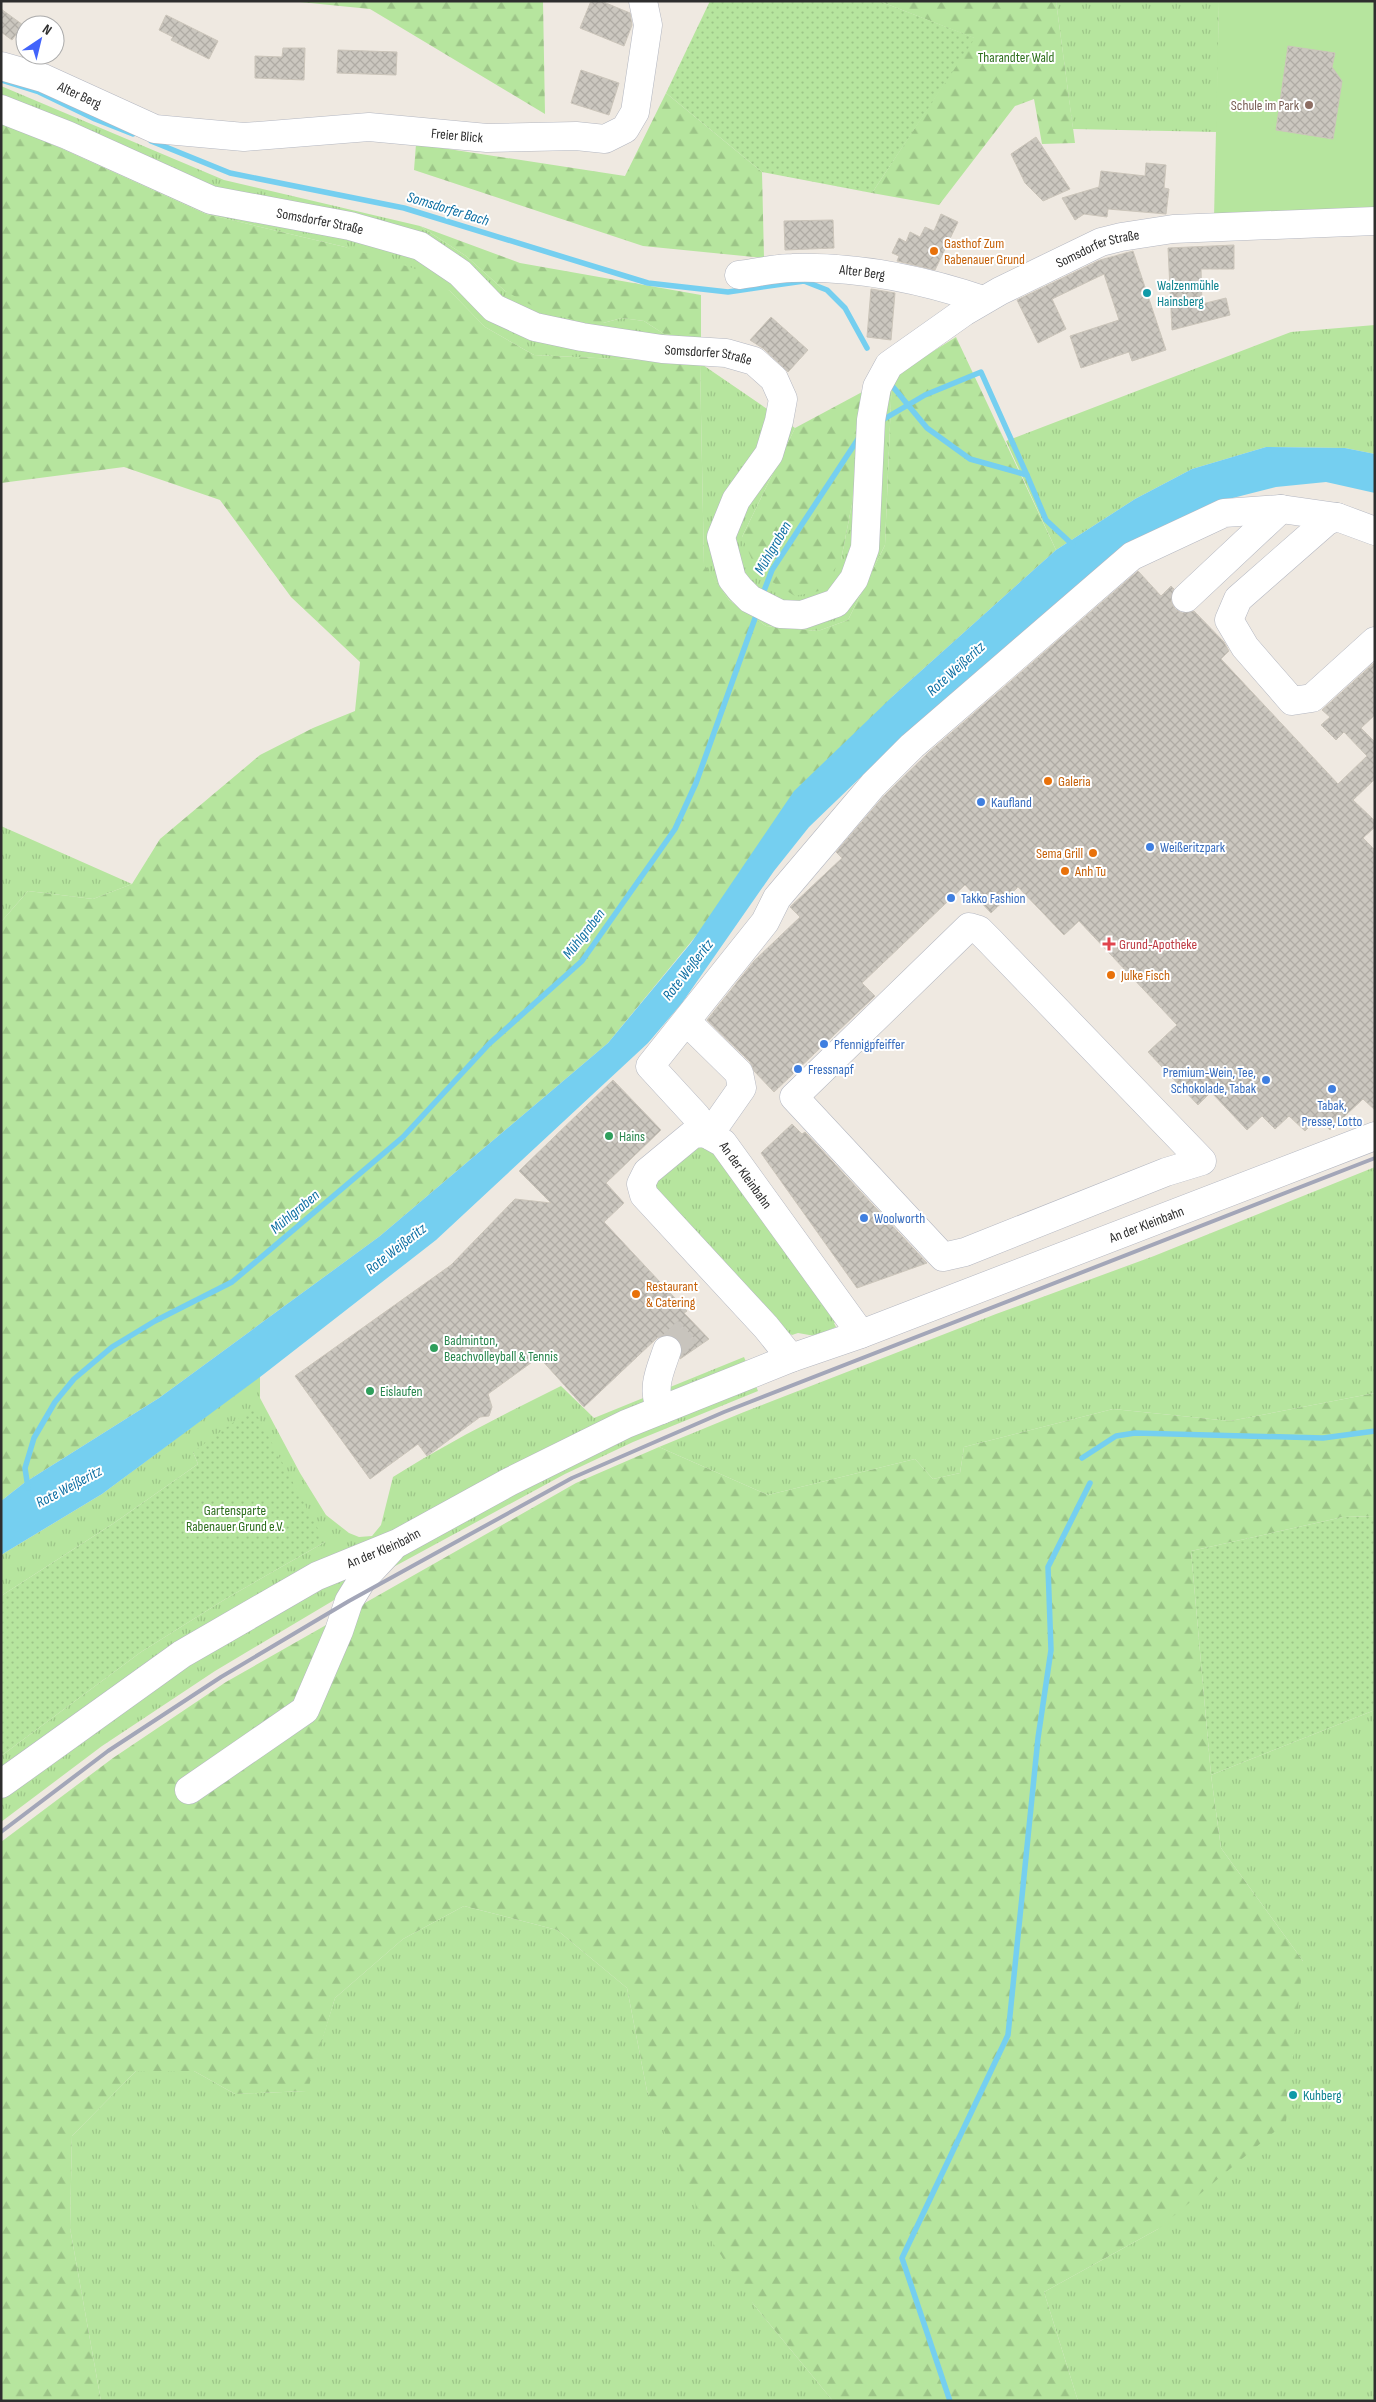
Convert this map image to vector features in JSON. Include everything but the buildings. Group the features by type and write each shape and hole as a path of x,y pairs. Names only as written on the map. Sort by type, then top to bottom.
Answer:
{"street":[{"name":"Freier Blick","path":"155,129 244,138 369,127 487,138 576,136 605,139 625,130 635,112 648,25 643,1"},
{"name":"Alter Berg","path":"1,66 43,78 155,129"},
{"name":"Somsdorfer Straße","path":"1,109 67,135 211,200 350,226 420,246 460,273 494,308 535,327 582,337 644,346 726,353 754,361 774,379 782,399 779,422 769,454 736,500 721,538 732,579 740,589 780,614 802,615 836,604 854,579 864,548 870,431 878,387 889,365 983,300 1100,242 1121,237 1173,229 1375,221"},
{"name":"Alter Berg","path":"740,275 790,268 849,268 926,283 983,300"},
{"path":"1186,598 1281,508"},
{"path":"686,1022 739,1073 742,1088 710,1135 696,1116 650,1066 764,922 778,898 873,785 912,746 1132,556 1224,513 1281,508 1337,516 1375,531"},
{"path":"1337,516 1327,521 1238,599 1229,620 1245,647 1292,701 1312,698 1375,641"},
{"path":"1202,1161 1166,1172 964,1252 943,1257 794,1097 969,927 979,930 1202,1161 1225,1193"},
{"name":"An der Kleinbahn","path":"791,1358 766,1327 644,1195 641,1184 647,1172 693,1134 710,1135 723,1143 861,1334"},
{"name":"An der Kleinbahn","path":"1,1784 182,1654 317,1576 398,1542 517,1478 626,1424 791,1358 861,1334 1375,1136"},
{"path":"964,1252 980,1288"},
{"path":"661,1410 655,1397 658,1379 667,1350"},
{"path":"189,1790 305,1710 339,1631 348,1601 362,1580 398,1542"}],"green space":[{"path":"290,1 543,1 545,114 370,9"},
{"path":"710,1 879,1 975,38 872,193 762,172 666,93"},
{"name":"Tharandter Wald","path":"879,1 1056,1 1075,143 1042,144 1034,99 1015,106 939,205 872,193 974,38"},
{"path":"1056,1 1219,1 1217,132 1073,129"},
{"path":"1219,1 1375,1 1375,211 1214,218"},
{"path":"1,86 224,180 420,226 466,256 505,291 603,323 622,318 644,321 664,334 701,341 700,363 534,355 485,327 450,291 345,247 206,214 1,121"},
{"path":"666,93 762,172 764,258 643,246 414,170 416,144 625,176"},
{"path":"1,121 206,214 345,247 419,270 450,291 485,327 534,355 700,363 704,564 729,600 766,626 818,631 848,620 885,545 892,377 956,337 1056,550 893,696 608,1043 380,1236 159,1398 24,1483 1,1501 1,922 28,891 93,899 132,884 160,839 260,755 313,728 355,711 360,662 291,597 220,500 124,467 1,483"},
{"path":"420,226 520,263 701,295 701,341 664,334 644,321 622,318 603,323 582,322 542,311 505,291 466,256"},
{"path":"1375,325 1375,454 1345,448 1266,447 1192,469 1135,499 1056,550 1006,441 1291,332"},
{"path":"700,363 795,428 742,537 841,560 852,504 864,391 892,377 885,545 848,620 818,631 766,626 729,600 704,565"},
{"path":"864,391 852,504 841,560 819,591 795,596 758,573 742,537 795,428"},
{"path":"1,826 132,884 93,899 28,891 1,922"},
{"path":"699,1147 709,1148 717,1155 838,1321 834,1323 836,1327 815,1336 798,1333 792,1335 779,1327 655,1188 658,1179"},
{"path":"1375,1167 1375,1393 1230,1421 1113,1409 964,1447 960,1473 933,1479 915,1459 768,1495 659,1447 996,1314 1154,1256"},
{"path":"744,1357 758,1391 633,1442 565,1474 351,1590 215,1671 102,1746 1,1822 1,1756 141,1652 227,1598 325,1542 193,1452 198,1464 114,1523 1,1596 1,1555 102,1494 260,1376 260,1398 300,1473 326,1515 349,1533 359,1537 372,1536 381,1525 393,1477 476,1429 561,1386 594,1418"},
{"path":"1375,1393 1375,1516 1343,1517 1191,1551 1211,1775 1221,1848 1303,1961 1286,2122 1158,2229 1044,2292 1078,2401 833,2401 754,2305 711,2240 647,2091 627,1988 557,1930 464,1906 403,1939 335,1998 307,2091 235,2094 194,2071 136,2071 72,2136 70,2228 101,2401 1,2401 1,1842 113,1758 226,1682 576,1483 659,1447 768,1495 915,1459 933,1479 960,1473 964,1447 1113,1409 1230,1421"},
{"name":"Gartensparte Rabenauer Grund e.V.","path":"253,1408 325,1542 227,1598 141,1652 1,1756 1,1596 114,1523 198,1464 193,1452"},
{"path":"1375,1516 1375,1710 1211,1775 1191,1551 1343,1517"},
{"path":"1375,1710 1375,2401 1078,2401 1044,2292 1158,2229 1303,1961 1221,1848 1211,1775"},
{"path":"464,1906 557,1930 627,1988 647,2091 754,2305 833,2401 101,2401 70,2228 72,2136 136,2071 194,2071 235,2094 306,2091 335,1998 403,1939"}],"water":[{"name":"Rote Weißeritz","path":"1266,447 1345,448 1375,454 1375,493 1326,482 1276,487 1213,503 1164,528 864,774 809,827 774,871 682,1003 648,1043 436,1240 264,1374 102,1494 1,1555 1,1501 24,1483 159,1398 380,1236 608,1043 691,943 794,791 893,696 1056,550 1135,499 1192,469"}],"waterway":[{"name":"Somsdorfer Bach","path":"1,80 39,92 95,119 133,134"},
{"name":"Somsdorfer Bach","path":"151,141 230,173 404,208 648,283 728,292 804,281 827,290 845,308 867,348"},
{"name":"Mühlgraben","path":"879,422 925,395 981,372 1027,475"},
{"name":"Somsdorfer Bach","path":"889,382 927,428 970,459 1027,475 1046,520 1073,545"},
{"name":"Mühlgraben","path":"762,596 772,570 860,436"},
{"name":"Mühlgraben","path":"28,1488 25,1468 34,1438 55,1402 74,1379 112,1347 155,1321 232,1282 403,1137 489,1044 582,961 675,829 696,783 758,610"},
{"path":"1082,1458 1116,1436 1135,1433 1323,1438 1375,1431"},
{"path":"950,2401 902,2258 1008,2035 1038,1738 1051,1650 1048,1567 1090,1483"}],"tunnel":[{"path":"667,1350 695,1324"}],"railway":[{"path":"1,1832 108,1751 221,1677 349,1601 572,1478 724,1412 1375,1158"}],"place":[{"name":"Schule im Park","path":"1309,105"},
{"name":"Gasthof Zum Rabenauer Grund","path":"934,251"},
{"name":"Walzenmühle Hainsberg","path":"1147,293"},
{"name":"Galeria","path":"1048,781"},
{"name":"Kaufland","path":"981,802"},
{"name":"Weißeritzpark","path":"1150,847"},
{"name":"Sema Grill","path":"1093,853"},
{"name":"Anh Tu","path":"1065,871"},
{"name":"Takko Fashion","path":"951,898"},
{"name":"Grund-Apotheke","path":"1109,944"},
{"name":"Julke Fisch","path":"1111,975"},
{"name":"Pfennigpfeiffer","path":"824,1044"},
{"name":"Fressnapf","path":"798,1069"},
{"name":"Premium-Wein, Tee, Schokolade, Tabak","path":"1266,1080"},
{"name":"Tabak, Presse, Lotto","path":"1332,1089"},
{"name":"Hains","path":"609,1136"},
{"name":"Woolworth","path":"864,1218"},
{"name":"Restaurant & Catering","path":"636,1294"},
{"name":"Badminton, Beachvolleyball & Tennis","path":"434,1348"},
{"name":"Eislaufen","path":"370,1391"},
{"name":"Kuhberg","path":"1293,2095"}]}
